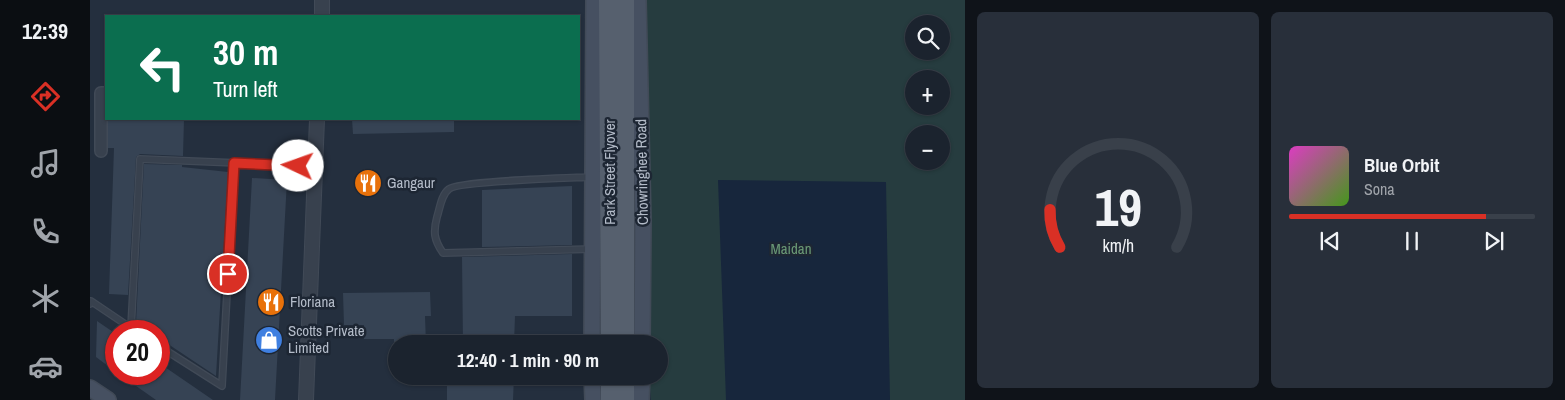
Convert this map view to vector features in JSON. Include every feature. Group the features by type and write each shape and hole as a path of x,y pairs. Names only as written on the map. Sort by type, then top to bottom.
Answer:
{"main road":[{"path":"591,335 586,249 586,177 594,0"},
{"name":"Park Street Flyover","path":"608,0 610,335"},
{"name":"Park Street Flyover","path":"625,0 625,335"},
{"name":"Chowringhee Road","path":"638,0 643,221 642,335"},
{"path":"592,385 593,400"},
{"path":"610,385 610,400"},
{"path":"625,385 625,400"},
{"path":"641,400 642,385"},
{"path":"90,388 108,400"}],"street":[{"path":"322,0 322,15"},
{"path":"100,150 101,93 105,93"},
{"path":"306,400 317,120"}],"lane":[{"path":"133,320 140,160 315,166"},
{"path":"170,353 222,386 234,163"},
{"path":"586,177 468,184 450,188 443,197 434,226 436,243 443,253 586,249"},
{"path":"90,304 91,302 118,320"}],"green space":[{"name":"Maidan","path":"629,0 965,0 965,400 651,400 650,385 668,385 668,335 647,335"}],"water":[{"path":"718,180 886,182 890,400 726,400"}],"building":[{"path":"108,120 184,120 183,156 140,154 136,157 128,295 109,294 114,148 108,148"},
{"path":"352,120 454,120 454,132 353,134"},
{"path":"144,164 182,165 182,167 228,172 216,376 170,345 170,320 136,320"},
{"path":"252,178 287,180 275,400 240,400"},
{"path":"572,186 572,245 482,247 482,190"},
{"path":"572,254 572,316 515,316 514,335 463,335 462,257"},
{"path":"430,292 431,316 425,316 426,335 388,335 388,339 364,339 364,325 344,325 343,293"},
{"path":"97,321 105,326 105,364 96,357"},
{"path":"170,371 213,400 156,400 135,385 170,385"},
{"path":"447,385 514,385 513,400 447,400"}],"place":[{"name":"Gangaur","path":"368,183"},
{"name":"Floriana","path":"271,302"},
{"name":"Scotts Private Limited","path":"269,340"}],"route":[{"path":"228,274 234,163 298,166"}]}
